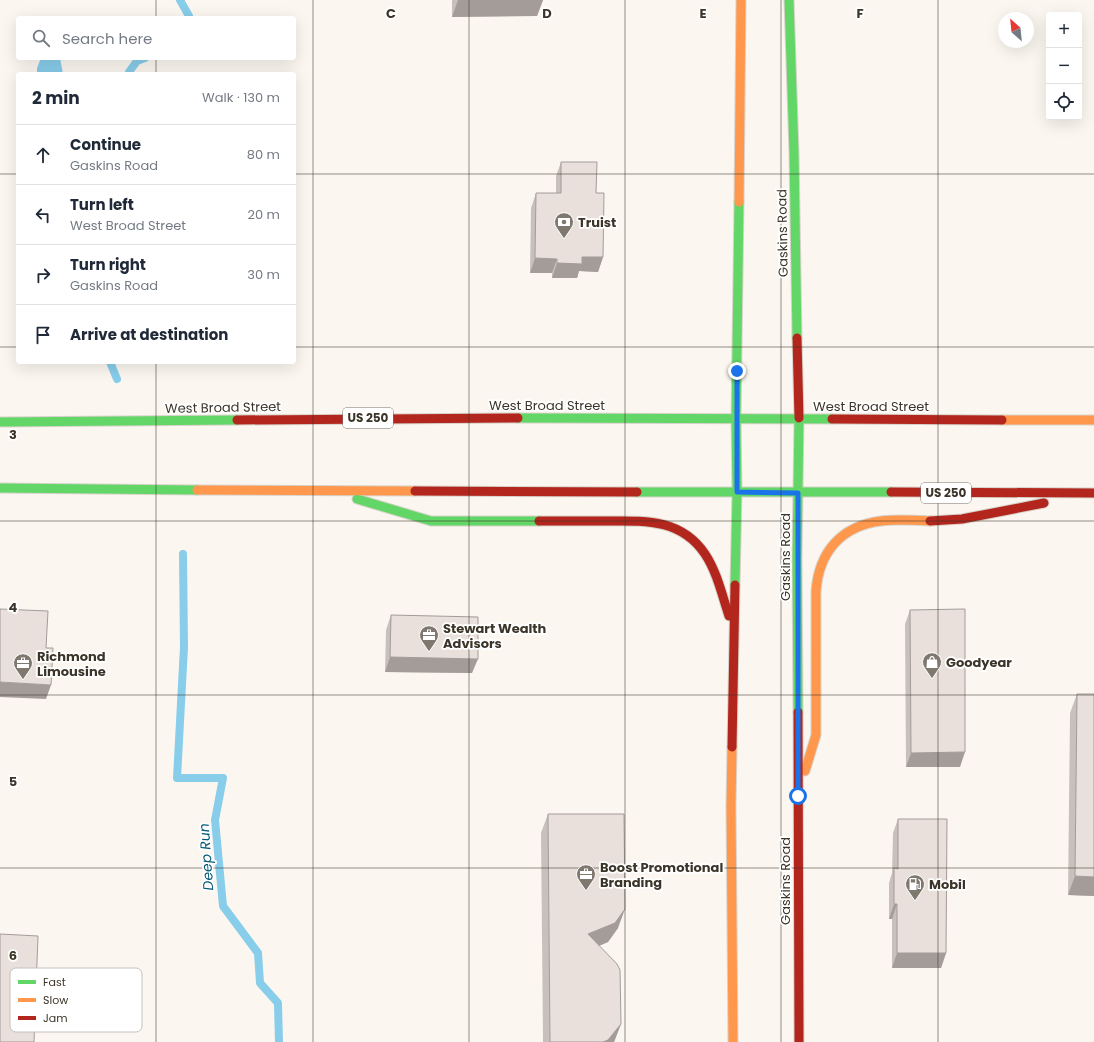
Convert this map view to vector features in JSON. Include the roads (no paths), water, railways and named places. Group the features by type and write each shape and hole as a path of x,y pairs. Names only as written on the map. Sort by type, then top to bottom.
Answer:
{"main road":[{"path":"733,1042 732,806 737,492 736,418 741,0"},
{"name":"Gaskins Road","path":"789,0 794,153 799,418 799,1042"},
{"name":"West Broad Street","path":"0,422 340,418 799,418 1094,420"},
{"name":"US 250","path":"0,488 333,491 1094,493"},
{"path":"333,491 431,521 649,521 664,523 678,529 701,548 710,562 734,630"},
{"path":"798,796 816,735 817,578 827,553 836,542 848,532 875,522 889,520 951,520 1094,493"}],"water":[{"path":"40,60 60,60 63,72 37,72"}],"waterway":[{"name":"Deep Run","path":"180,0 189,16"},
{"name":"Deep Run","path":"129,72 137,61 140,60"},
{"name":"Deep Run","path":"111,364 117,379"},
{"name":"Deep Run","path":"183,554 184,647 177,778 223,778 215,820 223,906 258,953 260,983 278,1003 279,1042"}],"place":[{"name":"Truist","path":"564,239"},
{"name":"Stewart Wealth Advisors","path":"429,652"},
{"name":"Goodyear","path":"932,679"},
{"name":"Richmond Limousine","path":"23,680"},
{"name":"Boost Promotional Branding","path":"586,891"},
{"name":"Mobil","path":"915,901"}]}
